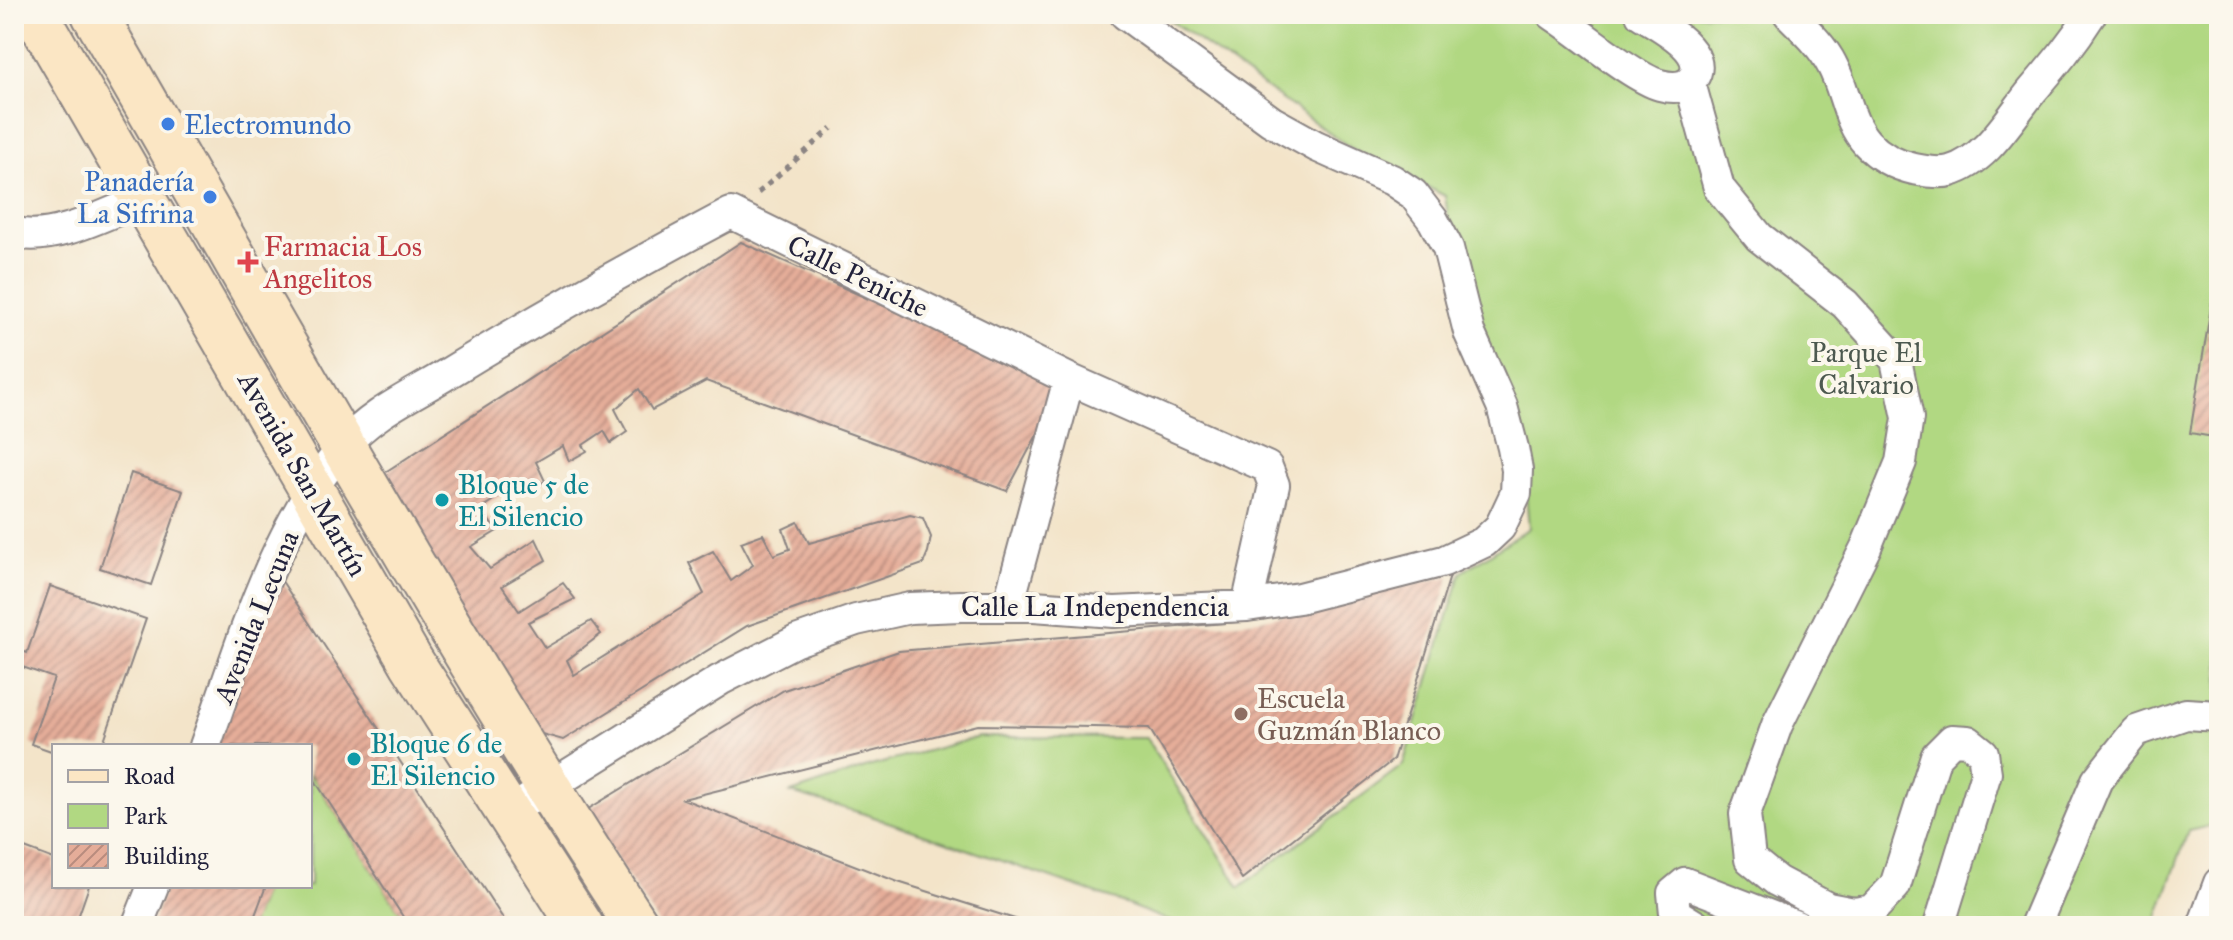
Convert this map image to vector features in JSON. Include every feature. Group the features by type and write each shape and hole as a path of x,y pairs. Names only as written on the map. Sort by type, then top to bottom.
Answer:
{"main road":[{"name":"Avenida San Martín","path":"36,14 412,663 581,926"},
{"name":"Avenida San Martín","path":"94,14 454,637 637,926"}],"street":[{"name":"Calle La Independencia","path":"507,813 720,680 796,641 856,620 910,608 1008,606 1114,612 1247,606 1299,598 1444,561 1484,542 1500,527 1516,493 1517,470 1513,448 1502,406 1469,332 1448,248 1433,220 1413,194 1392,180 1316,146 1271,121 1125,14"},
{"path":"1552,14 1649,81 1678,87 1690,83 1696,74 1697,63 1689,49 1676,35 1641,14"},
{"path":"1789,14 1817,42 1832,65 1850,116 1865,141 1883,158 1924,171 1949,171 1969,161 1986,147 2066,53 2091,14"},
{"path":"1690,83 1719,188 1759,237 1845,304 1896,360 1908,418 1901,462 1866,547 1777,725 1766,754 1745,814 1750,859 1777,881 1828,908 1854,913 1872,910 1895,886 1936,756 1952,740 1968,741 1983,753 1986,773 1939,926"},
{"path":"14,232 27,236 52,233 143,199"},
{"path":"344,445 377,416 554,308 731,213"},
{"name":"Calle Peniche","path":"731,213 1069,379 1267,467 1274,485 1247,606"},
{"path":"1008,606 1069,379"},
{"name":"Avenida Lecuna","path":"206,744 274,556 312,491 344,445"},
{"path":"2035,926 2097,780 2136,731 2186,714 2219,716"},
{"path":"1696,926 1675,913 1673,893 1685,883 1796,926"},
{"path":"2203,926 2219,883"},
{"path":"137,926 152,888"}],"path":[{"path":"731,213 832,128"}],"green space":[{"name":"Parque El Calvario","path":"1161,14 2219,14 2219,824 2188,831 2155,926 1182,926 865,814 791,793 871,766 979,737 1146,738 1240,887 1403,765 1461,573 1529,528 1521,437 1467,341 1445,196 1351,148"},
{"path":"312,776 409,926 251,926 265,888 312,888"}],"building":[{"path":"2219,170 2219,210 2218,210 2210,174"},
{"name":"Bloque 5 de El Silencio","path":"741,242 1063,386 1007,491 706,381 652,410 639,389 615,409 627,432 611,443 604,431 583,445 587,451 569,461 563,446 536,462 545,481 532,489 525,479 480,509 497,531 471,547 490,569 536,539 546,560 502,586 519,611 563,583 575,599 528,622 545,648 591,621 601,634 567,660 574,675 704,594 689,563 713,551 731,581 753,565 741,542 763,534 774,555 790,549 783,529 798,522 809,543 910,515 923,518 931,537 928,552 923,564 747,626 563,740 524,729 376,478"},
{"path":"2219,271 2219,438 2190,433"},
{"path":"131,473 183,491 151,585 100,568"},
{"name":"Bloque 6 de El Silencio","path":"274,569 508,926 409,926 312,776 312,744 214,744"},
{"path":"1450,576 1393,760 1242,879 1149,728 978,725 683,799 898,882 1037,926 660,926 585,811 784,690 899,651 1260,620"},
{"path":"50,586 146,619 103,744 52,744 52,751 31,744 54,678 14,664 14,648 27,653"},
{"path":"14,844 52,858 52,888 88,888 75,926 14,926"},
{"path":"164,888 265,888 251,926 152,926"}],"place":[{"name":"Electromundo","path":"168,124"},
{"name":"Panadería La Sifrina","path":"210,197"},
{"name":"Farmacia Los Angelitos","path":"248,262"},
{"name":"Bloque 5 de El Silencio","path":"442,500"},
{"name":"Escuela Guzmán Blanco","path":"1241,714"},
{"name":"Bloque 6 de El Silencio","path":"354,759"}]}
